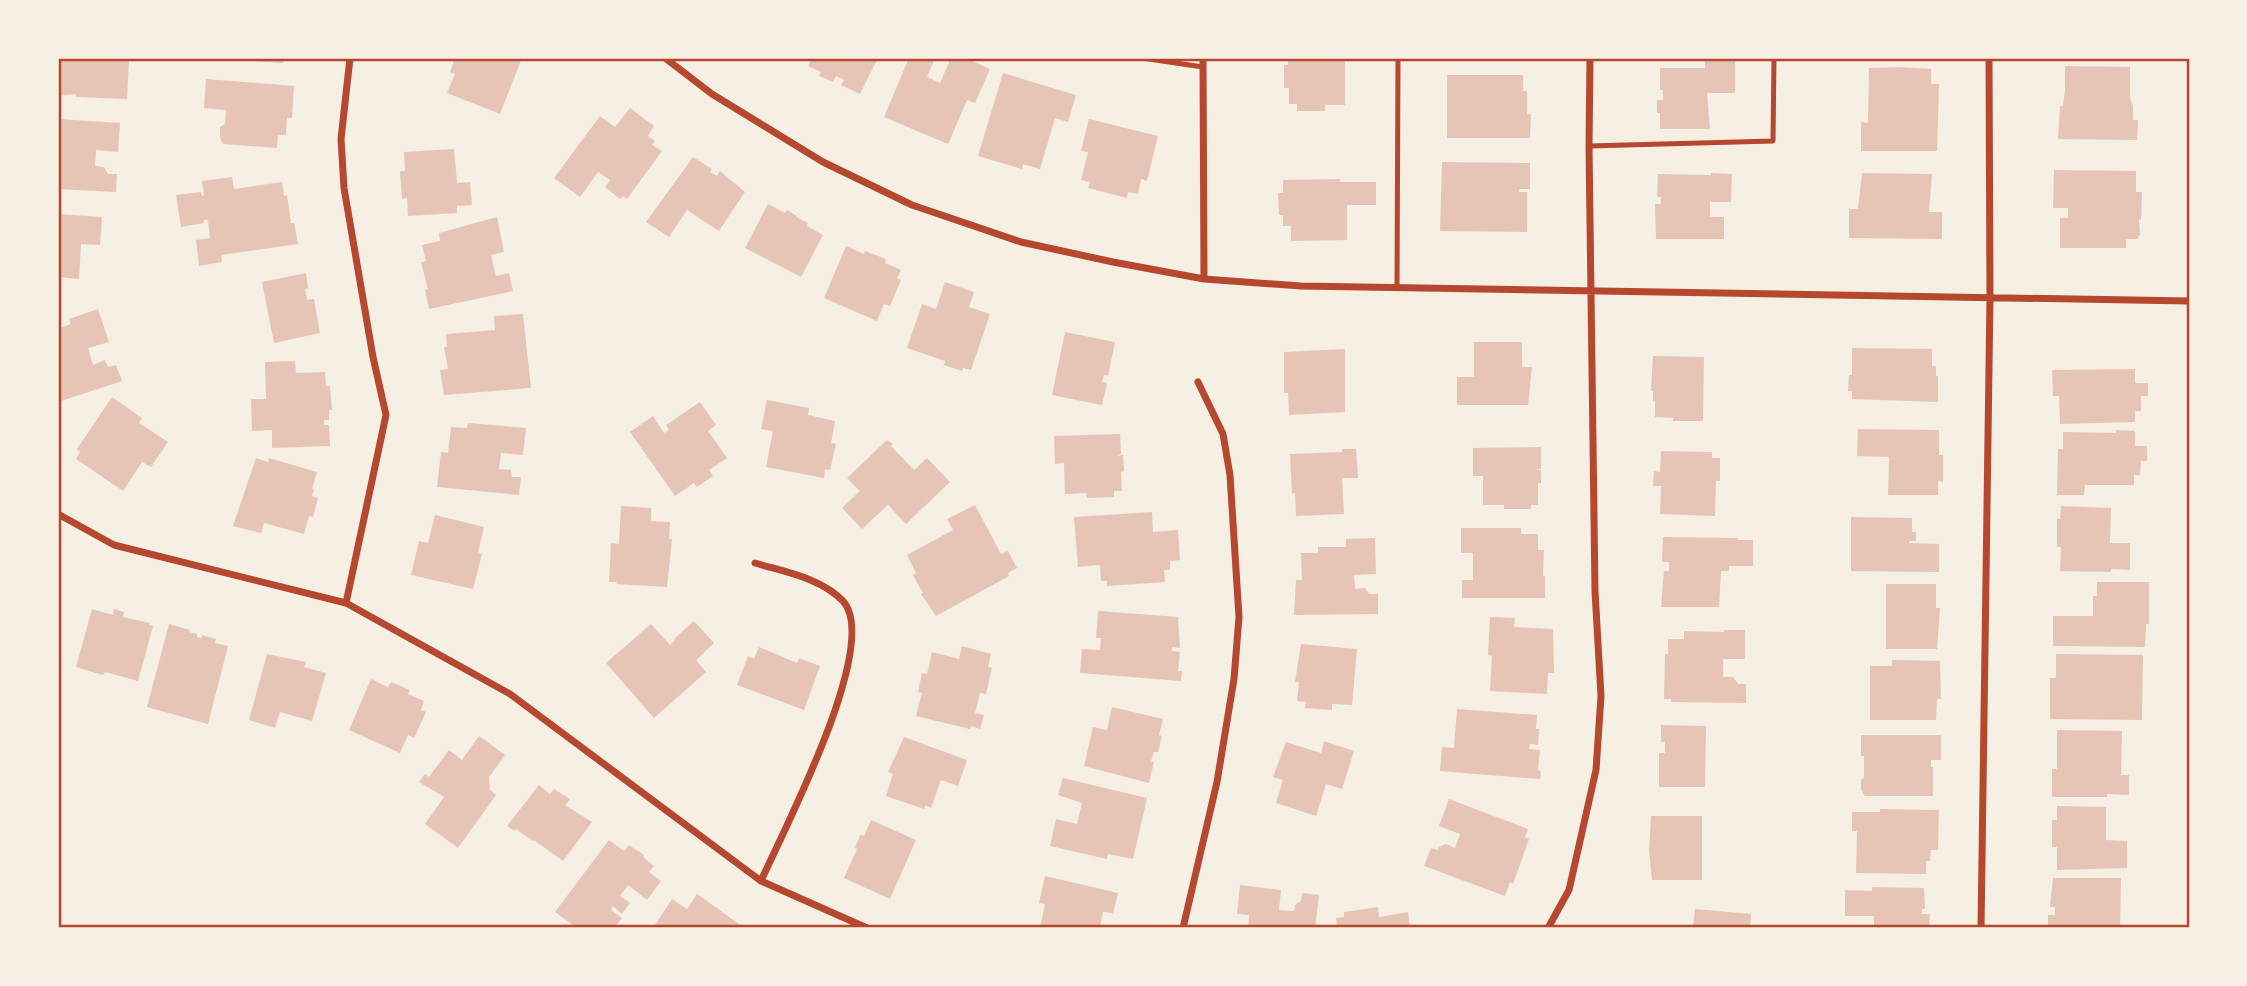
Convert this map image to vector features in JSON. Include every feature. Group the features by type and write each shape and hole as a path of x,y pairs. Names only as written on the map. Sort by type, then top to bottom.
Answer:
{"street":[{"path":"346,603 386,415 373,357 344,188 341,139 351,58"},
{"path":"664,58 712,94 823,162 912,205 1021,242 1204,279 1301,285 2189,301"},
{"path":"1203,58 1204,279"},
{"path":"1548,928 1569,890 1596,770 1601,696 1595,591 1590,290 1590,58"},
{"path":"1981,928 1990,297 1989,58"},
{"path":"1183,928 1217,782 1234,679 1239,617 1230,475 1223,434 1198,382"},
{"path":"58,514 114,545 346,603 510,694 761,881 867,928"},
{"path":"755,563 818,583 844,603 853,640 839,701 827,735 761,881"}],"lane":[{"path":"1142,58 1203,67"},
{"path":"1397,287 1398,58"},
{"path":"1589,146 1773,141 1774,58"}],"building":[{"path":"58,58 129,58 127,99 76,97 76,94 58,96"},
{"path":"255,58 284,58 283,63 255,61"},
{"path":"455,58 522,58 500,114 447,93 455,74 450,72"},
{"path":"812,58 878,58 860,94 841,85 844,80 836,76 833,82 819,76 821,72 808,66"},
{"path":"909,58 935,58 927,77 940,83 951,58 965,58 990,69 975,103 967,100 948,144 884,117"},
{"path":"1288,58 1345,58 1345,105 1325,105 1325,111 1297,111 1297,104 1289,104 1289,88 1284,88 1284,65 1288,65"},
{"path":"1705,58 1735,58 1735,93 1707,93 1710,129 1660,129 1657,100 1663,100 1663,90 1660,90 1660,68 1705,68"},
{"path":"2065,66 2130,67 2130,98 2133,120 2138,120 2137,140 2058,139 2060,106 2063,106 2065,91"},
{"path":"1869,68 1931,69 1931,84 1939,84 1937,151 1861,151 1861,122 1868,123"},
{"path":"1003,73 1076,95 1068,122 1055,118 1040,169 1023,164 1022,169 978,156"},
{"path":"1447,75 1523,75 1523,91 1527,91 1527,114 1531,114 1530,138 1447,138"},
{"path":"206,79 294,86 292,118 287,118 286,135 278,135 277,148 223,144 220,127 225,124 226,110 204,108"},
{"path":"630,108 654,126 648,136 655,141 652,145 662,151 627,199 623,196 620,199 605,187 610,180 598,172 580,197 554,178 600,116 615,127"},
{"path":"59,119 120,123 118,152 96,150 95,166 104,167 108,174 117,174 116,192 58,189"},
{"path":"1089,119 1158,136 1147,181 1141,179 1138,194 1128,192 1127,198 1088,188 1090,182 1081,180 1088,152 1081,151"},
{"path":"454,149 457,183 470,182 472,205 457,206 457,213 408,216 407,198 402,199 400,171 405,171 404,152"},
{"path":"693,157 712,169 710,172 717,176 720,171 745,192 719,231 687,210 669,237 646,222"},
{"path":"1442,162 1530,163 1530,189 1519,189 1519,192 1527,192 1527,232 1440,231"},
{"path":"2054,170 2136,171 2136,192 2142,192 2140,234 2137,239 2126,239 2126,248 2060,248 2060,218 2068,218 2068,208 2053,208"},
{"path":"1862,173 1932,174 1929,212 1942,212 1942,239 1849,238 1849,209 1858,209"},
{"path":"1658,174 1732,174 1731,202 1710,202 1710,217 1724,217 1724,239 1656,239 1655,204 1661,204 1661,197 1657,197"},
{"path":"232,177 234,189 282,182 298,244 221,255 222,262 199,266 196,240 210,238 208,220 181,227 176,195 201,192 202,196 202,181"},
{"path":"1340,179 1340,182 1376,182 1376,205 1347,205 1347,240 1291,241 1291,226 1283,226 1283,215 1279,215 1278,193 1283,193 1283,180"},
{"path":"768,204 785,213 787,210 823,235 801,277 745,248"},
{"path":"58,214 102,217 100,245 81,244 79,279 58,277"},
{"path":"497,217 504,252 491,255 496,276 509,273 513,291 429,309 425,290 428,289 421,262 426,261 422,245 440,241 439,233"},
{"path":"846,246 886,259 885,263 901,270 897,278 901,280 890,306 884,304 877,321 824,298"},
{"path":"306,273 307,300 314,299 320,333 274,343 262,282"},
{"path":"945,282 974,292 969,307 990,314 971,370 963,368 962,371 944,365 945,361 907,348 922,304 936,309"},
{"path":"98,309 109,342 88,348 93,365 105,360 108,367 116,365 122,381 58,402 58,329 71,324 69,319"},
{"path":"523,314 531,388 444,395 440,370 448,369 444,347 447,347 446,334 495,330 494,316"},
{"path":"1065,332 1115,342 1108,376 1104,375 1102,382 1107,383 1102,405 1052,395"},
{"path":"1474,342 1522,342 1522,367 1532,367 1528,405 1457,405 1457,377 1474,377"},
{"path":"1852,348 1932,349 1932,366 1936,366 1938,376 1938,402 1852,399 1852,391 1848,391 1849,375 1852,375"},
{"path":"1345,349 1345,412 1289,415 1288,393 1284,393 1284,352"},
{"path":"1653,356 1704,357 1703,421 1673,421 1673,418 1655,417 1655,401 1651,391"},
{"path":"295,361 296,373 325,372 326,386 330,386 332,410 329,410 329,420 324,420 324,425 329,425 330,446 272,448 272,430 252,431 251,399 266,399 265,362"},
{"path":"2135,369 2135,383 2148,383 2148,396 2141,396 2141,411 2135,411 2135,422 2060,424 2059,396 2053,396 2052,370"},
{"path":"112,397 142,418 139,423 168,442 151,467 142,462 123,491 76,459 80,452 77,449"},
{"path":"767,400 809,408 808,415 835,421 831,443 836,444 830,470 825,469 824,478 766,467 773,431 761,429"},
{"path":"700,402 716,425 708,431 727,458 709,470 713,476 697,487 694,483 675,496 630,432 653,416 664,433 669,430 666,425"},
{"path":"468,423 526,428 523,455 501,453 499,469 511,470 512,477 521,477 519,495 437,487 441,452 448,453 451,427 467,428"},
{"path":"1858,429 1939,430 1943,482 1938,481 1938,495 1888,495 1889,457 1857,456"},
{"path":"2116,430 2135,431 2135,446 2147,446 2147,461 2141,461 2140,475 2134,475 2134,485 2085,485 2084,495 2057,495 2058,449 2063,449 2063,432 2116,433"},
{"path":"1120,434 1121,454 1117,456 1123,455 1122,491 1114,491 1114,497 1087,498 1086,493 1065,494 1064,463 1055,464 1054,436"},
{"path":"887,440 914,470 927,458 950,482 906,524 888,505 862,529 842,508 860,491 847,478"},
{"path":"1541,447 1541,469 1535,469 1541,470 1538,505 1531,505 1531,509 1504,509 1504,505 1483,505 1483,476 1473,476 1473,448"},
{"path":"1342,449 1356,449 1358,478 1342,478 1344,514 1296,516 1290,454 1342,452"},
{"path":"1661,451 1712,452 1712,458 1720,458 1715,516 1660,514 1661,486 1653,486 1654,471 1660,472"},
{"path":"256,458 268,462 269,458 317,472 312,496 318,498 313,517 309,516 304,534 264,523 261,533 233,526"},
{"path":"975,505 1001,554 1008,551 1017,568 1008,573 1009,576 936,616 921,594 923,593 913,575 916,573 907,555 953,530 947,519"},
{"path":"621,506 651,508 651,521 670,522 669,539 672,539 667,587 609,582 611,543 619,544"},
{"path":"2061,506 2111,508 2110,543 2130,543 2130,570 2060,571 2061,547 2057,547 2057,519 2060,519"},
{"path":"1152,512 1153,532 1178,530 1180,560 1170,561 1170,570 1164,570 1165,582 1107,586 1107,581 1101,581 1100,565 1078,567 1074,517"},
{"path":"435,515 484,527 478,552 482,554 473,589 411,575 419,541 428,543"},
{"path":"1851,517 1912,518 1912,532 1916,532 1916,541 1909,543 1939,544 1939,572 1851,571"},
{"path":"1461,528 1521,528 1521,534 1538,534 1538,550 1544,550 1545,598 1462,598 1462,580 1473,580 1473,553 1461,553"},
{"path":"1663,537 1753,540 1753,566 1729,566 1729,571 1721,571 1719,607 1661,607 1664,571 1669,571 1669,562 1662,562"},
{"path":"1375,538 1376,574 1354,575 1355,589 1365,588 1369,594 1378,594 1378,614 1294,615 1296,580 1302,580 1301,553 1318,553 1318,547 1346,547 1346,539"},
{"path":"2097,582 2149,582 2149,624 2146,624 2145,647 2053,646 2053,616 2093,616 2093,596 2097,596"},
{"path":"1886,584 1936,584 1936,608 1940,608 1937,649 1886,649"},
{"path":"92,609 113,615 114,609 124,612 123,617 153,626 138,681 76,667"},
{"path":"1098,611 1178,617 1180,648 1172,647 1172,651 1180,652 1178,671 1182,671 1181,681 1080,673 1082,649 1100,650 1101,638 1096,638"},
{"path":"1490,617 1515,618 1514,627 1553,629 1554,673 1548,673 1547,694 1490,691"},
{"path":"694,621 714,643 696,660 706,672 654,718 606,663 651,624 670,645"},
{"path":"169,624 190,630 189,632 197,634 197,637 201,638 202,635 216,639 215,643 228,646 208,724 147,707"},
{"path":"1745,630 1745,659 1723,659 1723,677 1733,677 1738,684 1746,684 1746,703 1671,702 1671,699 1664,699 1668,639 1684,639 1684,631"},
{"path":"1301,644 1357,649 1352,705 1332,704 1332,710 1305,708 1306,702 1297,701 1299,682 1295,682"},
{"path":"962,646 991,654 988,667 992,668 986,694 980,693 975,713 984,715 980,729 916,716 922,693 918,692 922,673 927,674 932,652 959,659"},
{"path":"759,647 797,663 799,658 820,666 804,710 737,685 748,656 754,659"},
{"path":"267,654 306,662 304,667 326,673 312,721 280,712 275,728 249,720"},
{"path":"2056,654 2143,655 2142,720 2050,719 2050,678 2056,678"},
{"path":"1892,660 1940,661 1941,699 1937,699 1936,720 1870,720 1870,666 1892,666"},
{"path":"371,679 388,687 391,682 410,690 408,694 424,701 421,710 426,712 414,738 408,735 400,753 349,730"},
{"path":"1112,707 1163,719 1158,752 1154,752 1151,761 1154,762 1149,783 1084,766 1093,727 1107,730"},
{"path":"1457,709 1537,715 1538,745 1530,744 1529,749 1540,750 1540,779 1440,771 1442,747 1454,748"},
{"path":"1661,725 1706,726 1705,787 1659,787 1659,753 1665,753 1665,742 1661,742"},
{"path":"2057,730 2122,731 2121,775 2129,775 2129,795 2052,797 2052,769 2057,769"},
{"path":"1861,735 1941,735 1941,760 1931,760 1933,796 1865,796 1861,790 1864,756 1861,756"},
{"path":"479,736 505,755 489,777 490,790 496,795 458,848 425,824 444,797 419,782 425,774 429,777 449,750 462,760"},
{"path":"904,737 967,760 958,786 941,780 931,808 925,805 924,809 886,796 893,774 888,772"},
{"path":"1324,741 1354,751 1342,789 1326,784 1316,816 1276,803 1283,780 1273,777 1286,742 1321,753"},
{"path":"1063,778 1147,798 1133,859 1108,854 1107,859 1050,846 1056,819 1077,824 1082,803 1058,795"},
{"path":"539,785 550,794 554,789 570,799 565,805 592,822 563,861 534,840 507,826"},
{"path":"1449,799 1528,829 1525,837 1529,839 1513,884 1510,882 1505,896 1424,866 1431,848 1438,850 1446,844 1455,848 1460,834 1439,826"},
{"path":"2057,806 2106,807 2106,840 2127,841 2127,868 2057,870 2057,847 2052,847 2052,820 2057,820"},
{"path":"1880,809 1939,810 1938,850 1931,850 1930,861 1926,861 1926,874 1856,873 1857,831 1852,831 1852,812 1880,812"},
{"path":"1651,816 1702,816 1702,880 1652,880 1649,850"},
{"path":"871,820 916,840 890,899 844,878 860,835 864,836"},
{"path":"609,840 624,851 629,845 644,855 654,866 649,872 661,881 647,900 628,885 620,896 630,903 622,914 613,906 611,910 622,918 614,928 577,928 555,912"},
{"path":"1045,876 1118,893 1113,913 1103,912 1100,928 1040,928 1045,904 1039,903"},
{"path":"2053,878 2121,878 2120,928 2048,928 2048,915 2055,915 2055,907 2050,907"},
{"path":"1240,885 1281,890 1279,910 1294,911 1295,905 1301,901 1302,893 1319,895 1315,928 1248,928 1249,915 1237,914"},
{"path":"1872,887 1924,888 1925,909 1922,909 1922,914 1930,914 1929,928 1874,928 1874,916 1845,916 1845,890 1872,891"},
{"path":"697,894 739,924 736,928 653,928 672,899 687,909"},
{"path":"1378,907 1379,917 1408,912 1410,928 1337,928 1336,918 1344,917 1344,912"},
{"path":"1695,909 1751,914 1750,928 1693,928"}]}
